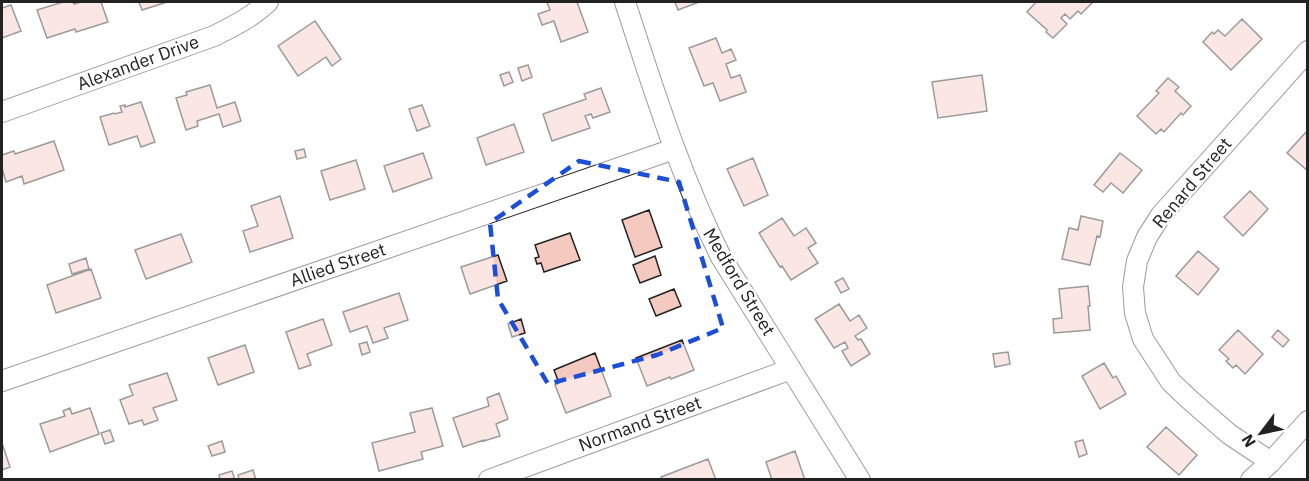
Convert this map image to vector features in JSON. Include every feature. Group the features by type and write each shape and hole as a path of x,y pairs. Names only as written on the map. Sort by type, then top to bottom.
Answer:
{"street":[{"name":"Alexander Drive","path":"2,112 214,36 238,25 268,2"},
{"name":"Medford Street","path":"625,2 674,149 703,222 720,257 860,480"},
{"name":"Renard Street","path":"1271,462 1229,434 1171,382 1143,339 1135,313 1133,287 1137,261 1147,237 1161,215 1308,51"},
{"name":"Allied Street","path":"2,381 674,149"},
{"name":"Normand Street","path":"489,480 791,369"},
{"path":"1251,480 1271,462 1308,421"}],"highlighted area":[{"path":"579,161 679,182 723,328 657,355 548,384 498,299 490,223"}],"building":[{"path":"63,2 74,4 101,2 108,22 47,38 37,10"},
{"path":"139,2 167,2 142,10"},
{"path":"547,2 577,2 588,32 561,42 554,21 542,25 538,14 550,10"},
{"path":"675,2 699,2 678,10"},
{"path":"1036,2 1093,2 1081,14 1078,11 1070,19 1065,14 1061,18 1067,24 1053,38 1027,12"},
{"path":"11,5 21,31 2,38 2,8"},
{"path":"1242,19 1262,39 1231,70 1203,42 1212,32 1214,34 1218,30 1225,36"},
{"path":"315,21 341,59 332,66 326,57 298,76 278,46"},
{"path":"716,38 722,53 731,49 736,60 726,64 731,78 740,75 746,92 720,101 713,83 704,86 689,48"},
{"path":"528,65 532,77 522,81 518,68"},
{"path":"509,72 513,82 504,86 500,75"},
{"path":"982,75 987,111 938,118 932,82"},
{"path":"1168,78 1179,87 1175,91 1191,106 1183,115 1181,113 1164,132 1161,129 1156,134 1137,116 1159,93 1156,91"},
{"path":"210,85 217,108 235,102 241,121 223,127 219,114 197,121 198,126 186,130 176,98 187,95 186,92"},
{"path":"601,88 610,112 593,118 591,114 585,116 590,128 552,141 543,114 586,99 584,94"},
{"path":"141,102 155,142 141,147 137,136 109,145 100,117 122,112 120,106 125,105 125,107"},
{"path":"422,105 430,126 417,131 409,109"},
{"path":"514,124 524,152 486,165 477,138"},
{"path":"1308,130 1308,171 1287,153"},
{"path":"54,141 64,170 24,184 22,176 6,182 2,168 2,155 14,151 15,154"},
{"path":"304,149 306,157 297,159 295,151"},
{"path":"423,153 432,178 393,192 384,166"},
{"path":"1120,153 1142,170 1123,193 1111,183 1103,192 1094,185"},
{"path":"753,158 768,195 744,206 727,169"},
{"path":"356,160 365,189 330,200 321,171"},
{"path":"1250,191 1268,209 1243,236 1224,217"},
{"path":"280,196 293,238 250,252 243,231 258,226 251,206"},
{"path":"649,210 662,247 635,257 622,220"},
{"path":"1081,216 1103,221 1090,265 1062,259 1069,228 1078,230"},
{"path":"782,218 794,236 806,228 816,243 808,248 818,263 791,280 759,233"},
{"path":"570,233 580,260 544,272 541,263 537,264 535,258 539,257 535,245"},
{"path":"181,234 192,262 146,279 135,250"},
{"path":"1198,251 1219,269 1198,295 1176,276"},
{"path":"498,255 507,281 470,294 461,267"},
{"path":"655,256 661,275 640,283 633,265"},
{"path":"86,258 89,269 72,274 69,264"},
{"path":"91,269 101,298 56,313 47,285"},
{"path":"843,278 849,289 841,293 835,282"},
{"path":"1088,286 1090,330 1054,333 1053,319 1062,318 1059,289"},
{"path":"674,289 681,306 656,316 649,299"},
{"path":"399,293 408,320 384,328 388,338 373,343 367,326 350,332 343,312"},
{"path":"839,304 850,321 859,315 867,328 855,336 858,340 861,339 870,354 851,366 842,351 848,348 845,342 834,348 815,319"},
{"path":"323,319 332,345 307,354 311,365 299,369 286,332"},
{"path":"521,319 525,333 512,337 508,324"},
{"path":"1238,330 1263,354 1245,374 1236,365 1233,368 1226,361 1229,359 1219,350"},
{"path":"1278,330 1289,340 1283,347 1272,337"},
{"path":"682,340 694,370 647,386 636,358"},
{"path":"367,342 370,352 362,355 359,344"},
{"path":"245,345 254,372 218,385 208,358"},
{"path":"1008,352 1010,364 995,367 993,354"},
{"path":"595,353 611,396 566,413 555,385 559,383 554,370"},
{"path":"1104,363 1113,378 1116,376 1126,394 1100,409 1082,376"},
{"path":"167,373 177,400 153,408 158,420 144,425 142,420 129,424 120,400 133,395 129,385"},
{"path":"499,393 508,419 496,424 500,436 463,447 453,418 489,406 487,398"},
{"path":"70,408 72,414 90,408 99,434 50,452 40,424 65,416 63,411"},
{"path":"432,408 443,446 421,452 423,459 379,471 372,443 415,432 410,413"},
{"path":"1166,427 1197,455 1179,475 1147,447"},
{"path":"110,430 114,441 105,444 101,433"},
{"path":"1083,440 1087,454 1079,457 1075,442"},
{"path":"222,441 225,452 212,456 208,446"},
{"path":"2,443 10,467 2,470"},
{"path":"795,451 805,480 772,480 766,462"},
{"path":"708,459 716,480 662,480 661,477"},
{"path":"253,470 256,480 239,480 238,475"},
{"path":"232,471 235,480 220,480 219,475"}]}
